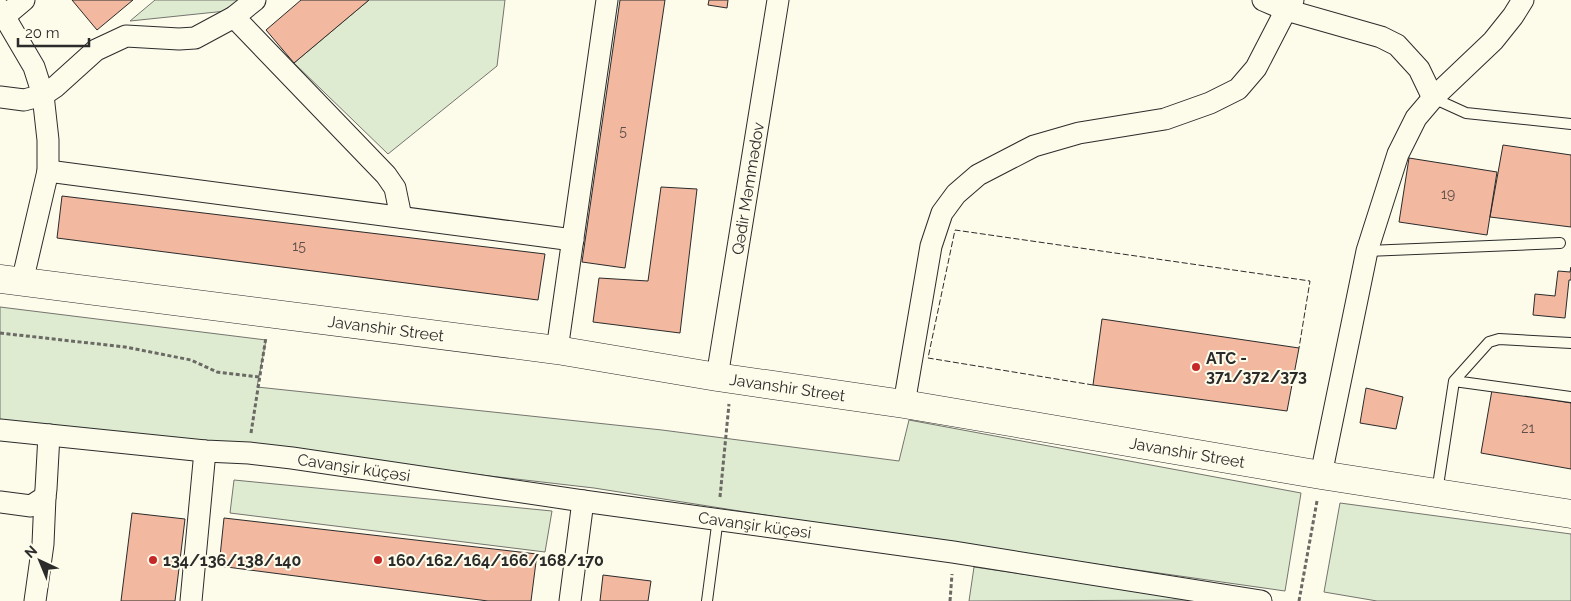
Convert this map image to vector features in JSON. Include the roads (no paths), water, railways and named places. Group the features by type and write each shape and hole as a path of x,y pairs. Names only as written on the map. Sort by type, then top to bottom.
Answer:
{"street":[{"path":"11,281 48,171 48,140 43,95 34,67 2,12 24,0"},
{"path":"0,97 24,100 43,95 96,50 126,36 195,38 234,17 255,0"},
{"path":"557,350 607,0"},
{"name":"Qədir Məmmədov","path":"723,386 778,0"},
{"path":"1263,0 1290,5 1381,37 1397,45 1419,69 1433,98"},
{"path":"1321,476 1367,252 1398,154 1416,118 1433,98 1493,41 1523,0"},
{"path":"904,404 931,246 942,213 956,194 978,175 1034,146 1079,133 1165,118 1210,103 1238,89 1256,68 1290,5"},
{"path":"234,17 386,175 395,188 401,217"},
{"path":"48,171 573,240"},
{"name":"Javanshir Street","path":"11,281 557,350 723,386 904,404 1321,476 1571,514"},
{"name":"Cavanşir küçəsi","path":"0,430 302,459 953,552 1261,601"},
{"path":"35,601 43,544 49,435"},
{"path":"191,601 205,451"},
{"path":"0,502 31,506 45,497"},
{"path":"570,601 584,500"}],"lane":[{"path":"1433,98 1466,113 1571,124"},
{"path":"1367,252 1560,243"},
{"path":"1437,493 1454,381 1489,342 1499,339 1571,343"},
{"path":"1454,381 1571,397"},
{"path":"707,601 718,518"}],"place":[{"name":"ATC - 371/372/373","path":"1196,367"},
{"name":"134/136/138/140","path":"153,560"},
{"name":"160/162/164/166/168/170","path":"378,560"}]}
